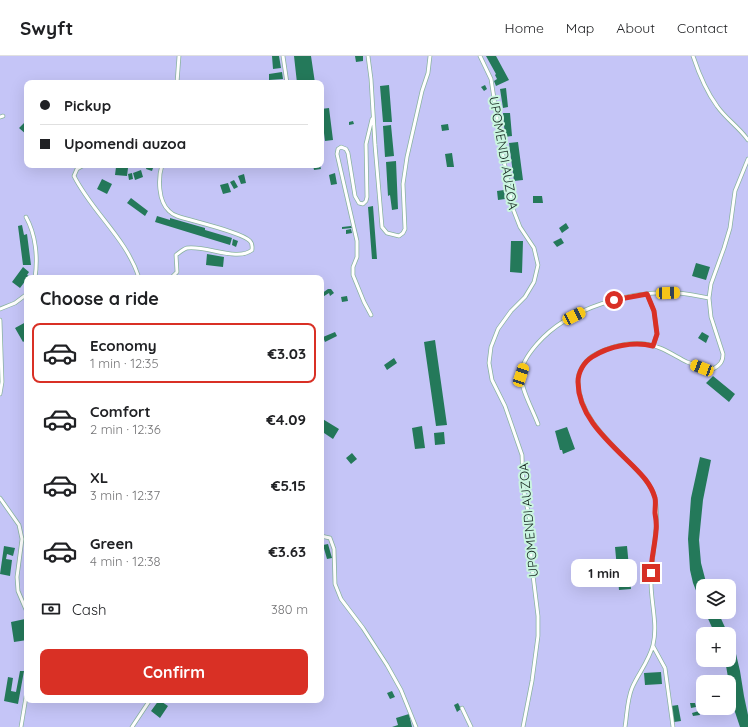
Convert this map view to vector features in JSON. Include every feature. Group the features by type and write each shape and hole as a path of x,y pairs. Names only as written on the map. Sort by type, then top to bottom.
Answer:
{"lane":[{"path":"177,80 179,56"},
{"path":"283,56 287,80"},
{"path":"368,56 382,227 387,233 399,236 405,229 403,184 407,157 422,91 428,73 430,56"},
{"name":"UPOMENDI AUZOA","path":"480,56 492,79 502,150 513,209 520,227 534,248 538,265 534,282 525,297 511,311 498,329 491,347 489,363 492,380 505,406 522,455 523,487 532,531 531,559 538,616 538,636 532,681 523,727"},
{"path":"693,56 701,80 717,106 748,140"},
{"path":"371,315 353,274 353,267 357,257 357,241 337,154 338,149 341,147 346,149 348,153 355,196 359,203 363,204 367,197 366,144 373,115"},
{"path":"625,727 629,696 653,646 655,632 655,617 651,584 651,562 656,530 655,498 648,482 603,435 587,414 580,398 578,374 587,360 598,353 624,345 644,344 667,350 702,368 713,369 723,360 723,354 711,317 709,298 711,284 730,228 735,191 748,159"},
{"path":"79,168 74,176 79,187 108,224 134,265 138,275"},
{"path":"162,168 160,190 163,204 168,211 177,216 241,235 250,241 252,245 252,250 248,253 235,254 199,248 185,248 176,255 176,272 174,275"},
{"path":"26,217 31,226 35,244 35,275"},
{"path":"538,424 525,393 521,375 527,356 542,339 561,322 586,310 614,300 647,294 679,293 709,298"},
{"path":"647,294 654,311 657,334 653,346"},
{"path":"0,309 15,303 24,296"},
{"path":"0,320 2,382 0,394"},
{"path":"0,498 19,525 22,539 17,576 18,591 24,605"},
{"path":"324,537 330,538 334,549 335,584 341,598 387,665 401,690 416,727"},
{"path":"653,646 665,668 673,727"},
{"path":"21,727 25,703"},
{"path":"132,727 148,703"},
{"path":"462,708 471,727"}],"shaded area":[{"path":"0,56 748,56 748,727 0,727"}],"building":[{"path":"272,56 279,56 281,68 273,69"},
{"path":"294,56 311,56 315,80 297,80"},
{"path":"355,56 363,56 363,61 356,62"},
{"path":"486,56 496,56 509,80 496,86 494,81 497,79 496,74"},
{"path":"282,72 283,79 269,80 269,74"},
{"path":"389,85 392,122 383,122 380,86"},
{"path":"485,85 487,89 484,91 481,87"},
{"path":"506,88 508,107 503,108 500,89"},
{"path":"329,108 333,140 325,141 324,109"},
{"path":"503,113 510,113 512,136 505,137"},
{"path":"353,121 354,124 349,125 349,122"},
{"path":"24,123 24,132 19,128"},
{"path":"448,124 449,130 442,131 441,125"},
{"path":"391,125 394,156 385,157 383,126"},
{"path":"518,142 523,180 514,181 509,143"},
{"path":"452,153 454,167 447,167 445,154"},
{"path":"396,161 398,209 392,210 390,195 388,196 386,162"},
{"path":"116,168 128,168 127,176 115,175"},
{"path":"146,168 153,168 152,171"},
{"path":"314,168 321,169 314,170"},
{"path":"141,170 143,177 135,180 133,173"},
{"path":"132,173 133,179 129,180 128,174"},
{"path":"335,173 337,184 331,185 329,175"},
{"path":"244,174 246,183 241,184 238,176"},
{"path":"102,179 112,184 107,194 97,189"},
{"path":"234,180 238,187 234,189 230,182"},
{"path":"228,183 231,192 223,194 220,185"},
{"path":"504,190 505,199 498,200 497,191"},
{"path":"533,196 542,196 543,203 533,203"},
{"path":"131,198 148,211 145,216 127,203"},
{"path":"373,206 377,259 372,259 368,207"},
{"path":"157,216 170,220 170,218 205,228 205,230 232,238 230,245 155,222"},
{"path":"566,223 569,228 562,233 559,228"},
{"path":"22,225 24,235 27,234 31,265 23,265 18,226"},
{"path":"351,226 352,228 342,229 342,227"},
{"path":"351,229 352,233 346,234 346,230"},
{"path":"561,238 564,243 557,247 553,242"},
{"path":"233,239 238,241 236,247 232,245"},
{"path":"511,241 523,241 522,273 510,272"},
{"path":"207,254 224,257 223,267 206,265"},
{"path":"696,263 710,267 706,280 692,276"},
{"path":"23,267 29,272 27,275 24,275 24,283 20,288 12,282"},
{"path":"331,289 334,293 330,296 329,293 324,296 324,292"},
{"path":"347,296 348,301 342,302 341,297"},
{"path":"24,323 23,342 15,328"},
{"path":"335,332 337,336 325,342 324,337"},
{"path":"702,332 709,336 706,343 698,338"},
{"path":"435,340 447,425 436,426 424,342"},
{"path":"394,358 397,363 387,370 384,365"},
{"path":"713,376 735,394 729,402 706,383"},
{"path":"324,420 339,429 333,439 324,433"},
{"path":"422,426 425,448 415,449 412,428"},
{"path":"567,427 575,449 563,454 562,450 560,450 555,431"},
{"path":"444,432 445,444 435,445 434,433"},
{"path":"352,453 357,459 351,464 346,458"},
{"path":"700,457 711,460 703,500 699,540 701,563 705,579 696,579 696,590 690,570 688,539 691,498"},
{"path":"328,544 332,558 327,559 324,545"},
{"path":"4,546 15,548 13,556 7,554 6,559 12,560 10,576 0,574"},
{"path":"627,546 631,589 619,590 615,547"},
{"path":"24,619 24,640 14,642 11,622"},
{"path":"708,619 721,619 725,627 712,627"},
{"path":"736,654 748,715 748,727 740,727 736,715 736,675 728,675 726,667 736,667"},
{"path":"20,671 24,671 18,704 4,701 8,677 13,678 11,691 16,692"},
{"path":"661,672 662,684 645,685 644,673"},
{"path":"392,691 395,697 390,699 387,693"},
{"path":"157,703 164,703 168,706 160,718 151,711"},
{"path":"458,703 461,709 457,712 454,705"},
{"path":"690,703 695,703 696,707 691,708"},
{"path":"678,705 681,721 674,722 671,706"},
{"path":"696,712 696,715 700,715 693,716 692,713"},
{"path":"409,714 412,727 392,727 398,725 396,718"}],"route":[{"path":"614,300 647,294 654,311 657,334 653,346 644,344 624,345 598,353 587,360 578,374 578,387 580,398 587,414 603,435 648,482 655,498 656,530 651,562 651,573"}]}
